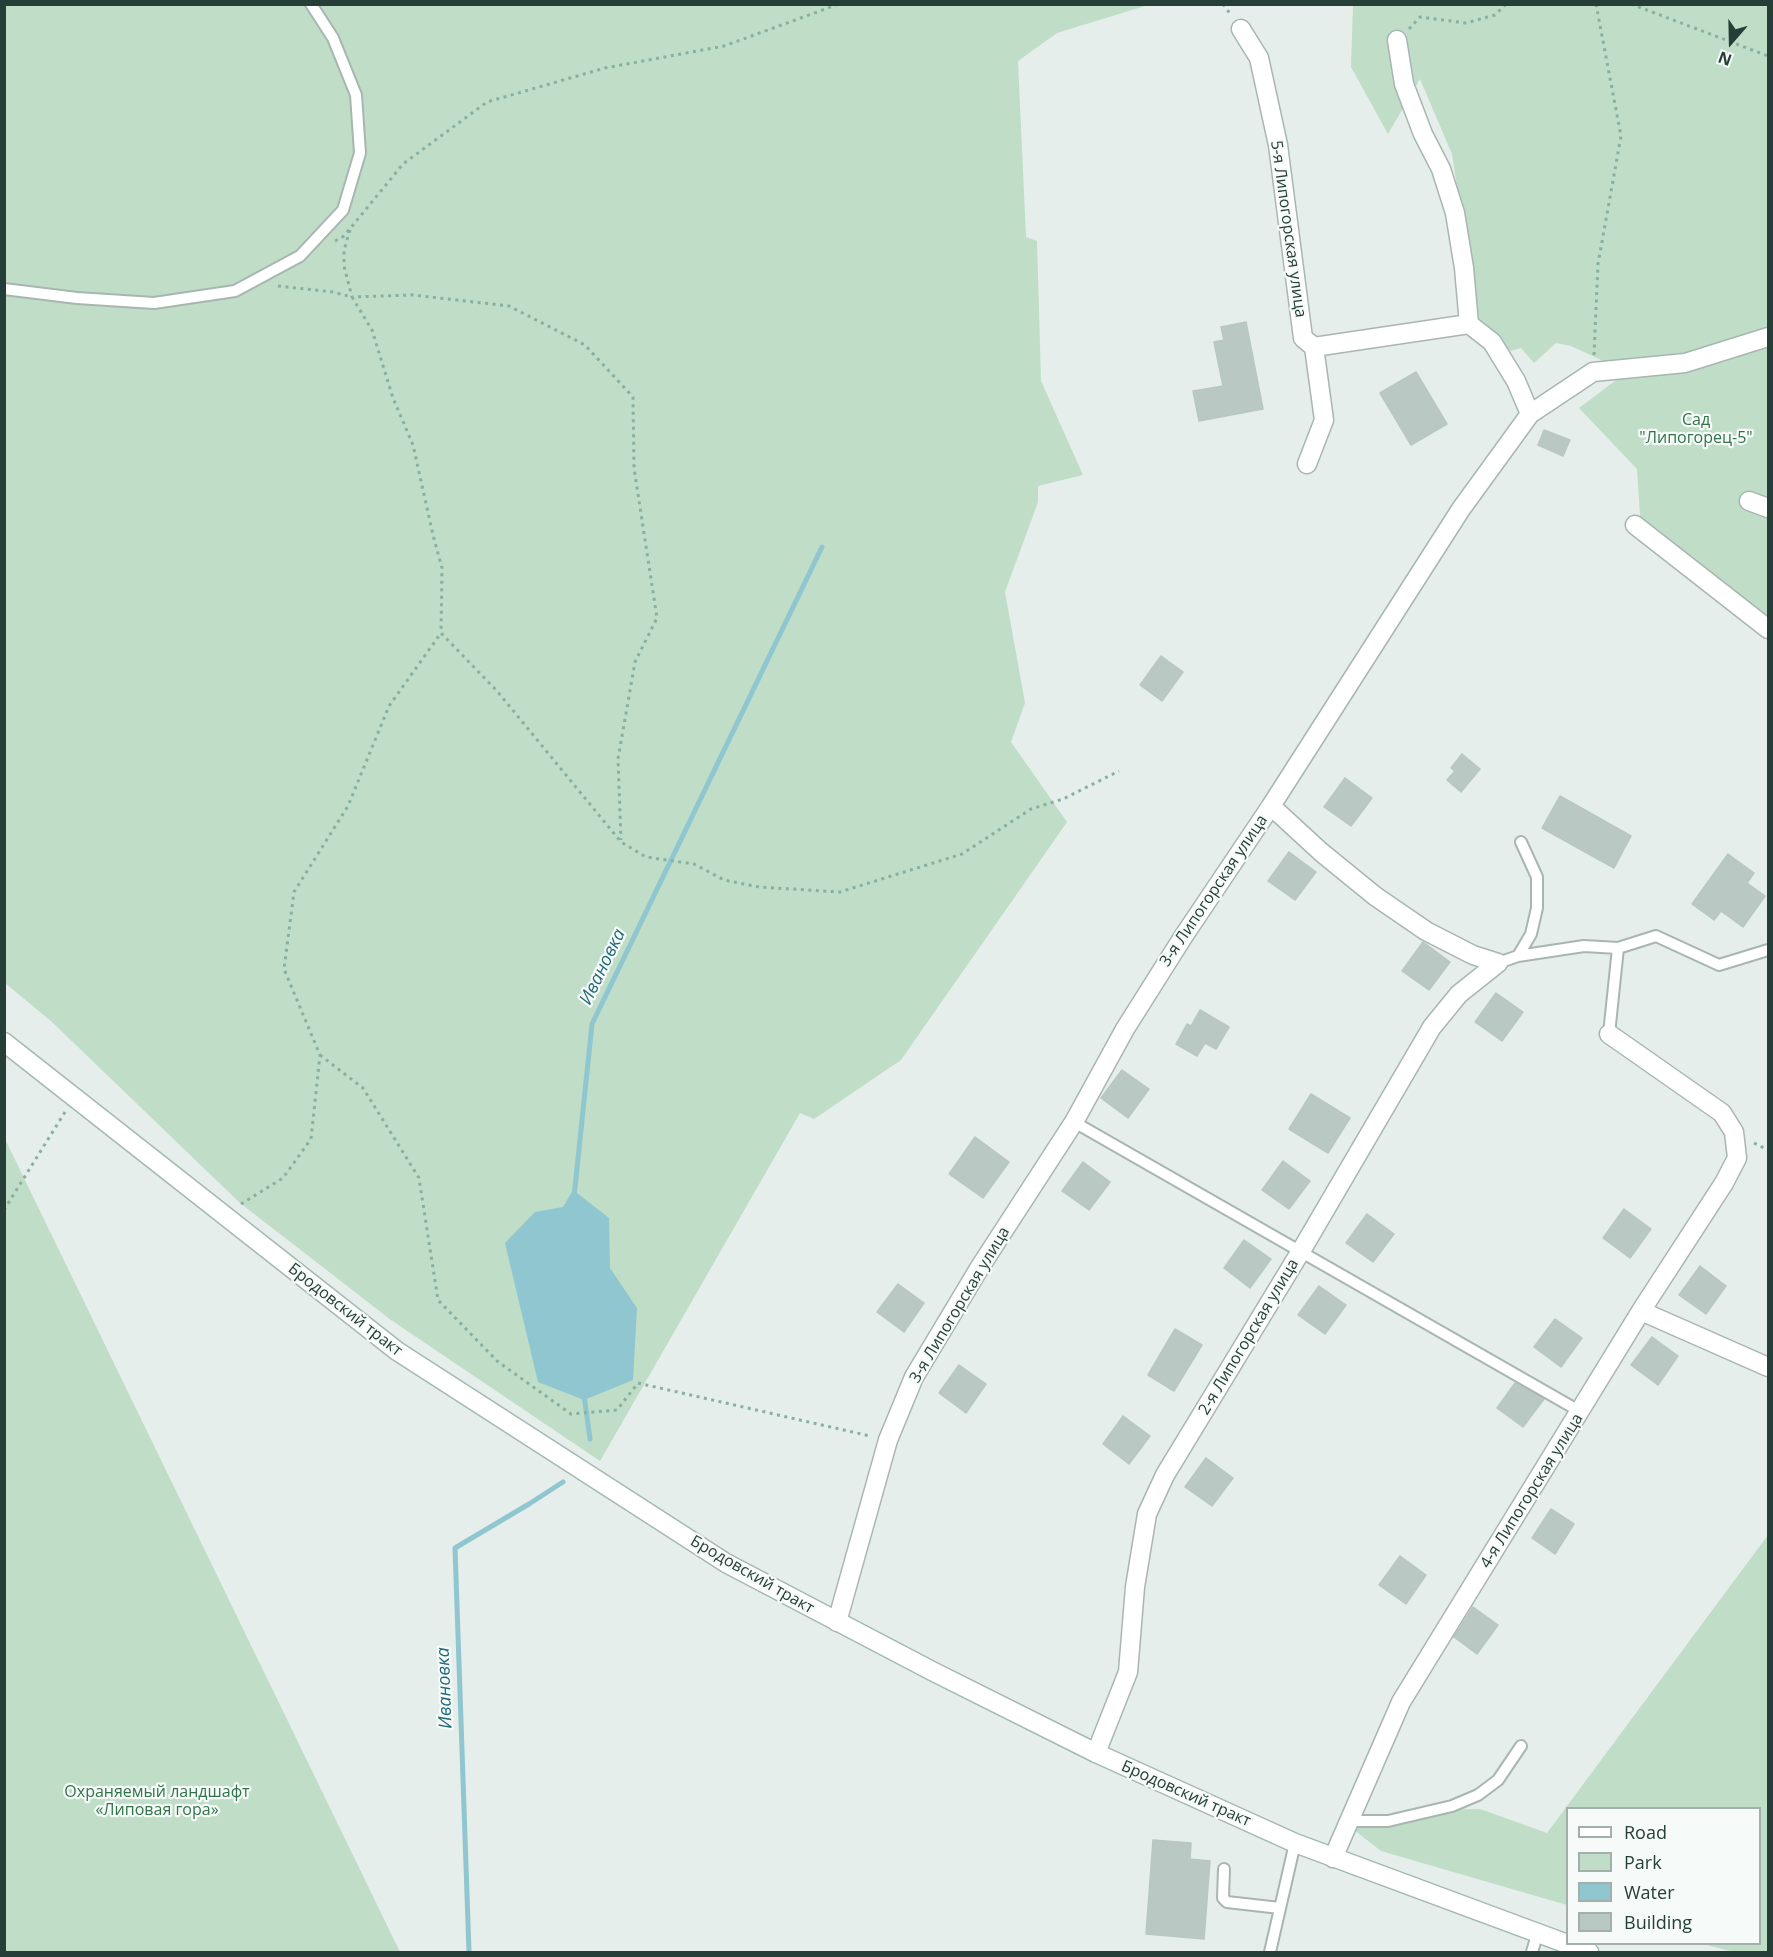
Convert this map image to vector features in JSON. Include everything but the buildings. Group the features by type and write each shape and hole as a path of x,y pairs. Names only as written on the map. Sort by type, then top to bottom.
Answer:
{"street":[{"name":"5-я Липогорская улица","path":"1241,29 1259,58 1278,145 1303,338 1314,347 1324,420 1307,464"},
{"path":"1397,40 1404,84 1423,134 1441,169 1455,213 1464,268 1469,324"},
{"path":"1314,347 1469,324 1492,342 1516,381 1530,414"},
{"name":"3-я Липогорская улица","path":"837,1622 888,1440 914,1377 980,1267 1074,1122 1125,1029 1160,974 1461,510 1530,414 1593,372 1685,363 1768,337"},
{"path":"1749,501 1768,508"},
{"path":"1635,525 1768,629"},
{"path":"1271,806 1321,852 1376,896 1426,931 1473,955 1498,963"},
{"name":"2-я Липогорская улица","path":"1096,1753 1128,1672 1135,1587 1147,1514 1165,1475 1301,1251 1432,1027 1459,994 1498,963"},
{"name":"4-я Липогорская улица","path":"1333,1857 1401,1702 1737,1158 1734,1132 1722,1113 1609,1034"},
{"name":"Бродовский тракт","path":"4,1042 398,1351 726,1563 1096,1753 1295,1843 1589,1953"},
{"path":"1641,1311 1768,1367"}],"lane":[{"path":"4,289 77,298 154,303 234,291 300,256 343,210 360,153 356,95 333,38 311,4"},
{"path":"1518,956 1531,934 1537,908 1537,878 1521,842"},
{"path":"1498,963 1518,956 1584,946 1618,948 1656,936 1719,965 1768,950"},
{"path":"1609,1034 1618,948"},
{"path":"1074,1122 1581,1412"},
{"path":"1349,1821 1388,1821 1452,1806 1478,1796 1498,1780 1521,1746"},
{"path":"1270,1953 1295,1843"},
{"path":"1224,1869 1223,1898 1227,1902 1280,1908"},
{"path":"1532,1953 1537,1935"}],"path":[{"path":"326,244 344,236 350,230 403,164 487,102 605,68 724,46 839,4"},
{"path":"1397,40 1420,17 1466,23 1494,15 1506,4"},
{"path":"1593,372 1598,264 1621,136 1596,4"},
{"path":"1631,4 1768,56"},
{"path":"224,1215 282,1178 311,1139 320,1055 284,969 294,892 348,806 389,706 441,633 442,568 413,445 393,398 372,330 352,297 344,266 344,250 350,230"},
{"path":"268,287 279,286 333,292 352,297 413,295 509,306 585,345 633,398 634,468 657,618 634,662 618,759 621,842"},
{"path":"441,633 497,691 621,842 646,857 694,864 724,879 759,887 840,892 962,854 1031,809 1062,799 1119,771"},
{"path":"320,1055 363,1088 419,1178 438,1300 497,1361 571,1414 617,1410 638,1383 888,1440"},
{"path":"4,1210 74,1097"}],"green space":[{"path":"4,5 1148,5 1057,33 1018,61 1026,237 1037,241 1041,381 1083,475 1038,486 1038,502 1005,592 1025,703 1011,742 1067,822 901,1060 814,1119 800,1113 600,1461 391,1320 240,1203 52,1022 5,983"},
{"name":"Сад \"Липогорец-5\"","path":"1353,5 1768,5 1768,617 1641,530 1637,469 1579,408 1627,372 1571,346 1556,343 1534,363 1521,348 1510,351 1468,308 1464,232 1452,154 1420,79 1388,134 1351,67"},
{"name":"Охраняемый ландшафт «Липовая гора»","path":"5,1139 400,1952 5,1952"},
{"path":"1768,1535 1768,1952 1734,1952 1707,1945 1761,1945 1761,1807 1566,1807"},
{"path":"1566,1807 1566,1905 1381,1851 1353,1829 1406,1810 1480,1809 1547,1833"}],"water":[{"path":"573,1190 609,1218 610,1268 637,1308 633,1380 584,1400 538,1382 505,1243 535,1212 563,1207"}],"waterway":[{"name":"Ивановка","path":"574,1197 592,1024 822,547"},
{"name":"Ивановка","path":"584,1395 590,1439"},
{"name":"Ивановка","path":"469,1952 455,1548 563,1482"}]}
